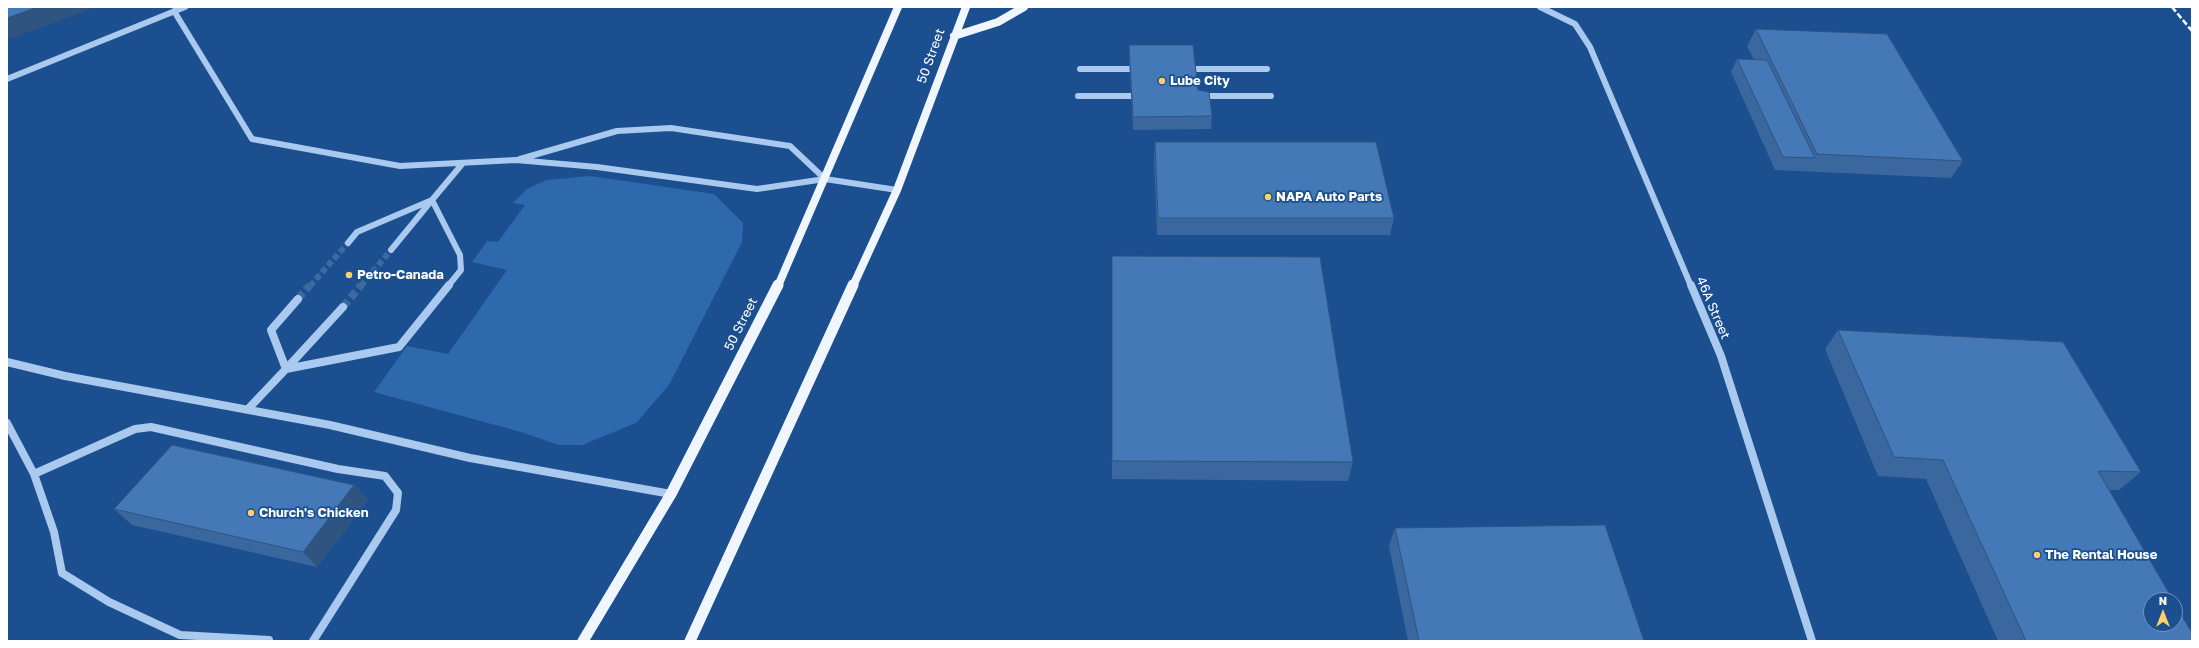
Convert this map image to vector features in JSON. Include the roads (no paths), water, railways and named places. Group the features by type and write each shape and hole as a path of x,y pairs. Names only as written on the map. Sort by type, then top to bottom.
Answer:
{"main road":[{"name":"50 Street","path":"583,641 672,494 787,268 898,7"},
{"name":"50 Street","path":"690,641 897,190 966,7"},
{"path":"954,36 998,22 1024,7"}],"street":[{"path":"7,79 185,7"},
{"name":"46A Street","path":"1540,7 1575,24 1590,47 1718,349 1812,641"},
{"path":"174,11 252,139 400,166 516,160 597,167 757,189 825,179 897,190"},
{"path":"1080,68 1150,69"},
{"path":"1181,69 1267,69"},
{"path":"1078,96 1148,96"},
{"path":"1194,96 1272,96"},
{"path":"516,160 617,131 671,128 790,146 825,179"},
{"path":"391,250 463,163"},
{"path":"348,243 357,232 432,200"},
{"path":"286,369 399,347 460,270 460,255 432,200"},
{"path":"286,369 271,330 298,299"},
{"path":"248,409 343,307"},
{"path":"7,362 65,376 330,425 470,458 672,494"},
{"path":"7,423 34,474 54,532 62,573 109,602 180,635 269,640"},
{"path":"34,474 135,429 151,427 338,469 385,476 398,493 396,510 313,641"}],"tunnel":[{"path":"310,286 348,243"},
{"path":"361,286 391,250"},
{"path":"298,299 310,285"},
{"path":"343,307 361,285"}],"railway":[{"path":"2172,7 2192,31"}],"place":[{"name":"Lube City","path":"1162,81"},
{"name":"NAPA Auto Parts","path":"1268,197"},
{"name":"Petro-Canada","path":"349,275"},
{"name":"Church's Chicken","path":"251,513"},
{"name":"The Rental House","path":"2037,555"}]}
